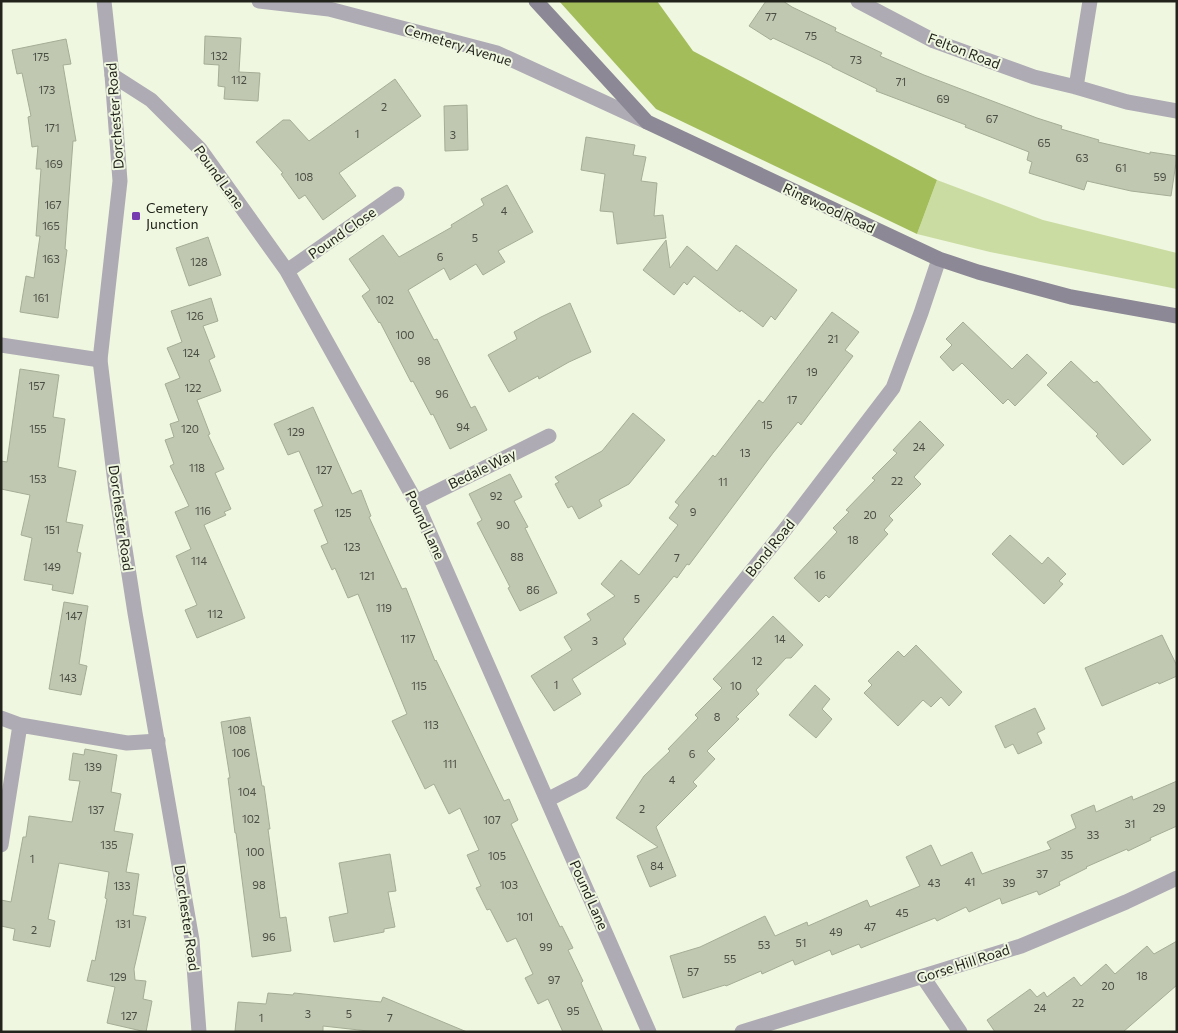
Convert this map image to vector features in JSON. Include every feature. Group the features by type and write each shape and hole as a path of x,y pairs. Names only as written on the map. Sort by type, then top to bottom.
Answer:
{"main road":[{"name":"Ringwood Road","path":"536,1 647,122 939,259 978,272 1071,297 1177,316"}],"street":[{"name":"Dorchester Road","path":"104,1 120,181 100,360 116,491 192,940 199,1032"},
{"name":"Cemetery Avenue","path":"259,1 329,9 496,54 647,122"},
{"name":"Felton Road","path":"858,1 934,41 1034,77 1127,102 1177,111"},
{"path":"1076,87 1090,1"},
{"name":"Pound Lane","path":"112,76 151,100 200,149 287,271 416,502 649,1032"},
{"name":"Pound Close","path":"287,271 397,194"},
{"name":"Bond Road","path":"547,800 582,782 787,527 892,388 921,313 939,259"},
{"path":"1,344 100,360"},
{"name":"Bedale Way","path":"416,502 549,436"},
{"path":"1,718 20,725 127,743 158,741"},
{"path":"1,845 20,725"},
{"name":"Gorse Hill Road","path":"742,1032 1021,946 1126,902 1177,878"},
{"path":"923,977 960,1032"}],"green space":[{"path":"559,1 657,1 693,51 937,180 917,234 656,109"},
{"path":"937,180 1043,220 1177,253 1177,289 990,252 917,234"}],"building":[{"path":"766,1 783,1 836,28 835,31 882,53 880,56 924,75 1062,126 1061,129 1099,140 1098,142 1150,154 1150,152 1177,156 1171,196 1131,191 1087,181 1084,190 1029,173 1032,162 1027,160 1029,152 965,127 966,125 876,91 877,89 832,66 773,38 771,40 749,26"},
{"path":"205,36 241,38 239,72 260,73 258,101 224,99 225,87 218,86 219,65 204,64"},
{"path":"66,39 71,64 63,65 76,141 73,141 65,249 67,250 58,318 20,312 26,276 34,278 40,236 36,236 41,169 36,169 38,146 32,147 28,117 31,116 22,73 17,74 12,50"},
{"path":"395,79 421,116 339,173 356,196 323,220 305,195 299,199 281,174 283,173 256,142 283,120 290,120 309,141"},
{"path":"467,105 468,150 445,151 444,106"},
{"path":"586,137 635,145 633,155 646,157 641,181 657,183 654,216 663,215 666,238 617,244 613,212 600,211 605,174 581,170"},
{"path":"507,185 533,232 498,251 505,262 483,275 476,264 450,280 444,268 408,290 434,340 437,339 471,408 475,406 487,430 450,449 433,414 431,415 413,381 411,382 380,322 362,296 370,290 349,259 383,235 399,257 452,227 451,225 484,205 481,199"},
{"path":"208,237 221,275 189,286 176,248"},
{"path":"666,240 670,268 687,246 717,271 736,245 797,290 775,320 771,316 763,327 741,310 740,312 694,276 687,285 684,282 674,295 643,270"},
{"path":"211,298 218,321 203,326 215,357 209,360 221,391 197,400 210,434 208,435 224,469 215,473 231,509 224,512 226,515 204,525 245,618 197,638 185,610 197,605 176,556 191,549 175,512 189,506 170,466 174,464 165,440 174,437 170,424 179,421 165,384 180,378 167,348 182,342 171,311"},
{"path":"570,303 591,352 539,379 538,376 509,392 488,355 517,339 514,332"},
{"path":"832,312 859,332 845,350 853,356 801,425 798,422 773,453 689,565 687,564 677,578 674,576 623,639 626,644 572,679 581,694 554,711 531,676 572,650 564,637 591,620 587,614 615,596 601,584 621,560 639,575 678,525 669,518 679,505 675,502 713,455 715,457 759,400 763,403"},
{"path":"963,322 1012,369 1027,354 1047,373 1015,406 1008,399 1003,404 962,363 953,371 940,357 952,345 946,339"},
{"path":"1071,361 1094,383 1097,381 1151,440 1123,465 1096,436 1098,434 1047,385"},
{"path":"20,369 59,375 53,417 65,419 58,467 76,471 66,522 83,525 77,552 81,553 73,594 52,590 53,585 24,580 32,538 21,535 30,495 1,489 1,461 7,462"},
{"path":"313,407 352,494 361,490 371,516 369,517 402,589 406,588 435,661 504,801 509,799 518,820 511,824 560,927 562,926 573,948 568,950 583,981 581,983 603,1032 563,1032 548,999 538,1004 525,978 533,974 516,938 507,942 490,909 487,910 476,888 481,886 467,855 479,850 460,808 449,814 434,784 425,789 392,721 407,714 358,594 348,598 335,568 332,570 321,546 328,543 314,510 323,506 299,451 288,455 274,424"},
{"path":"633,413 665,440 629,484 599,500 602,506 579,519 572,506 568,508 555,484 559,482 555,477 602,451"},
{"path":"920,421 944,445 914,477 921,484 889,516 893,520 884,530 888,534 829,598 826,595 819,602 794,578 837,532 833,528 849,512 846,510 875,480 872,478 897,453 893,450"},
{"path":"510,474 522,497 514,501 528,527 525,528 557,593 520,611 508,588 510,587 477,523 482,520 469,494"},
{"path":"1010,535 1042,564 1048,557 1066,574 1059,581 1063,584 1044,604 992,554"},
{"path":"64,602 88,606 79,664 87,666 81,695 49,689"},
{"path":"773,616 803,645 791,658 786,658 756,690 759,694 736,717 739,719 707,751 715,759 693,782 697,786 656,827 676,876 650,887 637,856 658,847 616,818 644,776 670,751 668,749 698,718 695,715 722,688 713,679"},
{"path":"1162,635 1177,666 1177,676 1102,706 1085,668"},
{"path":"916,645 962,692 949,706 941,697 931,707 923,700 898,726 864,693 872,685 868,681 898,651 904,657"},
{"path":"815,685 830,699 822,709 832,719 816,738 789,715"},
{"path":"1035,708 1045,729 1037,733 1042,743 1018,754 1013,744 1005,748 995,726"},
{"path":"250,717 262,786 264,786 280,918 286,917 291,951 252,957 228,778 230,778 221,722"},
{"path":"85,749 117,755 111,792 121,794 114,831 133,834 126,872 139,874 133,915 146,917 134,969 135,980 146,981 143,999 152,1001 146,1032 107,1023 115,987 87,981 92,960 95,961 107,899 105,898 109,872 59,863 48,919 55,921 50,947 13,940 15,929 1,926 1,900 11,902 23,837 26,837 29,816 72,822 80,781 69,780 73,753 84,755"},
{"path":"1177,781 1177,826 1150,838 1151,840 1128,851 1127,849 1086,867 1059,882 1060,885 1039,895 1037,891 1002,904 1000,898 969,912 966,907 937,921 935,918 861,948 859,944 832,955 830,950 795,965 793,960 762,974 761,971 726,986 683,998 670,956 700,947 765,916 775,936 807,922 808,926 867,900 870,907 920,886 906,857 931,845 941,866 972,852 982,874 1051,849 1047,842 1076,828 1071,815 1094,805 1096,812 1132,796 1133,800"},
{"path":"390,854 396,891 388,892 395,927 384,929 384,932 334,942 329,917 348,913 339,863"},
{"path":"1177,941 1177,985 1123,1032 995,1032 987,1020 1030,989 1037,997 1044,992 1047,997 1074,977 1081,986 1106,964 1115,974 1147,946 1154,954"},
{"path":"268,993 293,995 294,993 381,1002 383,997 467,1032 377,1032 323,1026 323,1032 235,1031 238,1002 266,1004"}],"place":[{"name":"Cemetery Junction","path":"136,216"}]}
